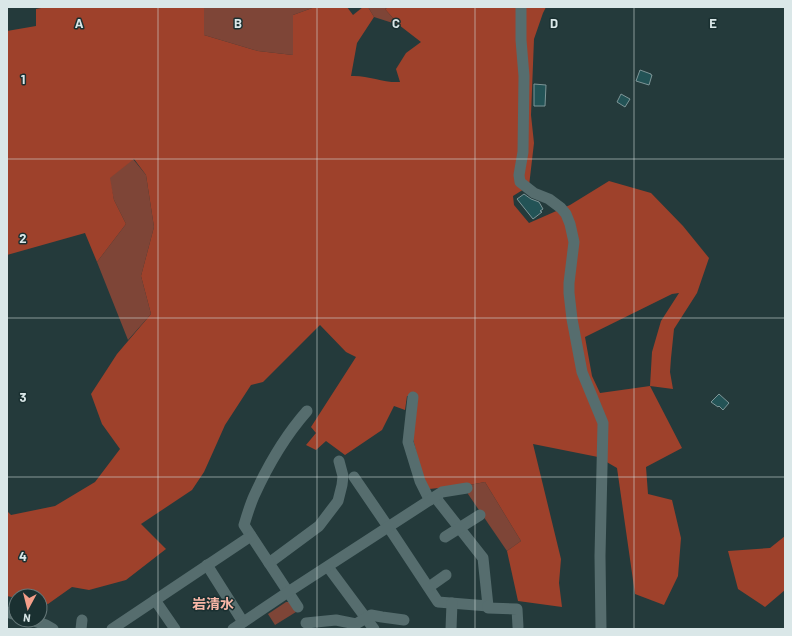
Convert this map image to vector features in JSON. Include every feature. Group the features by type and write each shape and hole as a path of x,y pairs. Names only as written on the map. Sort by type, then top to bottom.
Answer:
{"street":[{"path":"521,7 521,40 524,76 523,152 519,175 520,182 534,193 549,199 561,208 566,214 570,224 574,242 569,283 572,319 582,372 603,423 600,556 601,629"},
{"path":"413,397 408,442 420,480 426,495 432,499 460,528 483,558 488,606"},
{"path":"298,608 270,562 244,525 254,496 266,470 294,426 307,411"},
{"path":"270,562 319,526 338,501 343,476 338,461"},
{"path":"354,477 438,602 488,606 488,608 516,609 518,627"},
{"path":"233,629 442,492 467,488"},
{"path":"445,537 480,515"},
{"path":"112,629 251,536"},
{"path":"207,565 243,622"},
{"path":"328,567 374,629"},
{"path":"428,587 446,575"},
{"path":"155,600 175,629"},
{"path":"451,629 452,603"},
{"path":"306,623 336,620 356,624 371,614 404,620"}],"shaded area":[{"path":"46,7 204,7 204,35 258,51 293,55 293,15 315,7 347,7 353,15 363,7 368,7 374,17 357,43 351,76 400,82 396,69 406,53 421,42 399,25 385,9 389,7 546,7 534,39 531,115 534,143 529,186 513,196 514,205 529,223 570,205 609,181 651,193 683,226 709,258 697,293 674,329 670,372 673,389 650,386 682,448 646,467 648,494 672,500 681,538 678,576 664,605 635,594 617,468 598,457 533,444 561,559 559,583 562,607 518,601 507,551 521,541 485,482 429,489 421,471 413,439 418,396 407,396 405,410 394,406 382,430 345,455 326,441 316,450 306,445 316,433 311,427 356,357 346,352 320,325 263,382 251,385 225,425 204,472 192,490 141,524 166,549 126,580 89,590 72,587 48,604 48,588 8,588 7,596 7,511 11,515 55,506 95,482 120,449 102,424 91,394 117,354 151,314 141,276 154,227 146,175 134,159 110,178 114,200 126,224 97,262 85,233 7,255 7,31 36,26 36,9","holes":["679,293 661,321 652,352 650,386 600,393 592,376 585,337 672,294"]},
{"path":"204,7 315,7 293,15 293,55 258,51 204,35"},
{"path":"368,7 389,7 385,9 399,25 374,17"},
{"path":"133,159 146,175 154,227 141,276 151,314 128,340 97,262 126,224 114,200 109,178"},
{"path":"485,482 521,541 507,551 468,494 469,485"},
{"path":"785,536 785,590 765,607 738,589 728,551 770,548"},
{"path":"286,602 289,602 296,612 275,625 268,614"}],"building":[{"path":"640,70 652,75 649,85 636,81"},
{"path":"534,84 546,85 545,106 534,106"},
{"path":"621,94 630,99 625,107 617,102"},
{"path":"524,194 539,202 543,209 540,211 542,212 533,219 517,199"},
{"path":"719,394 729,403 723,410 711,402"}],"district":[{"name":"岩清水","path":"213,604"}]}
